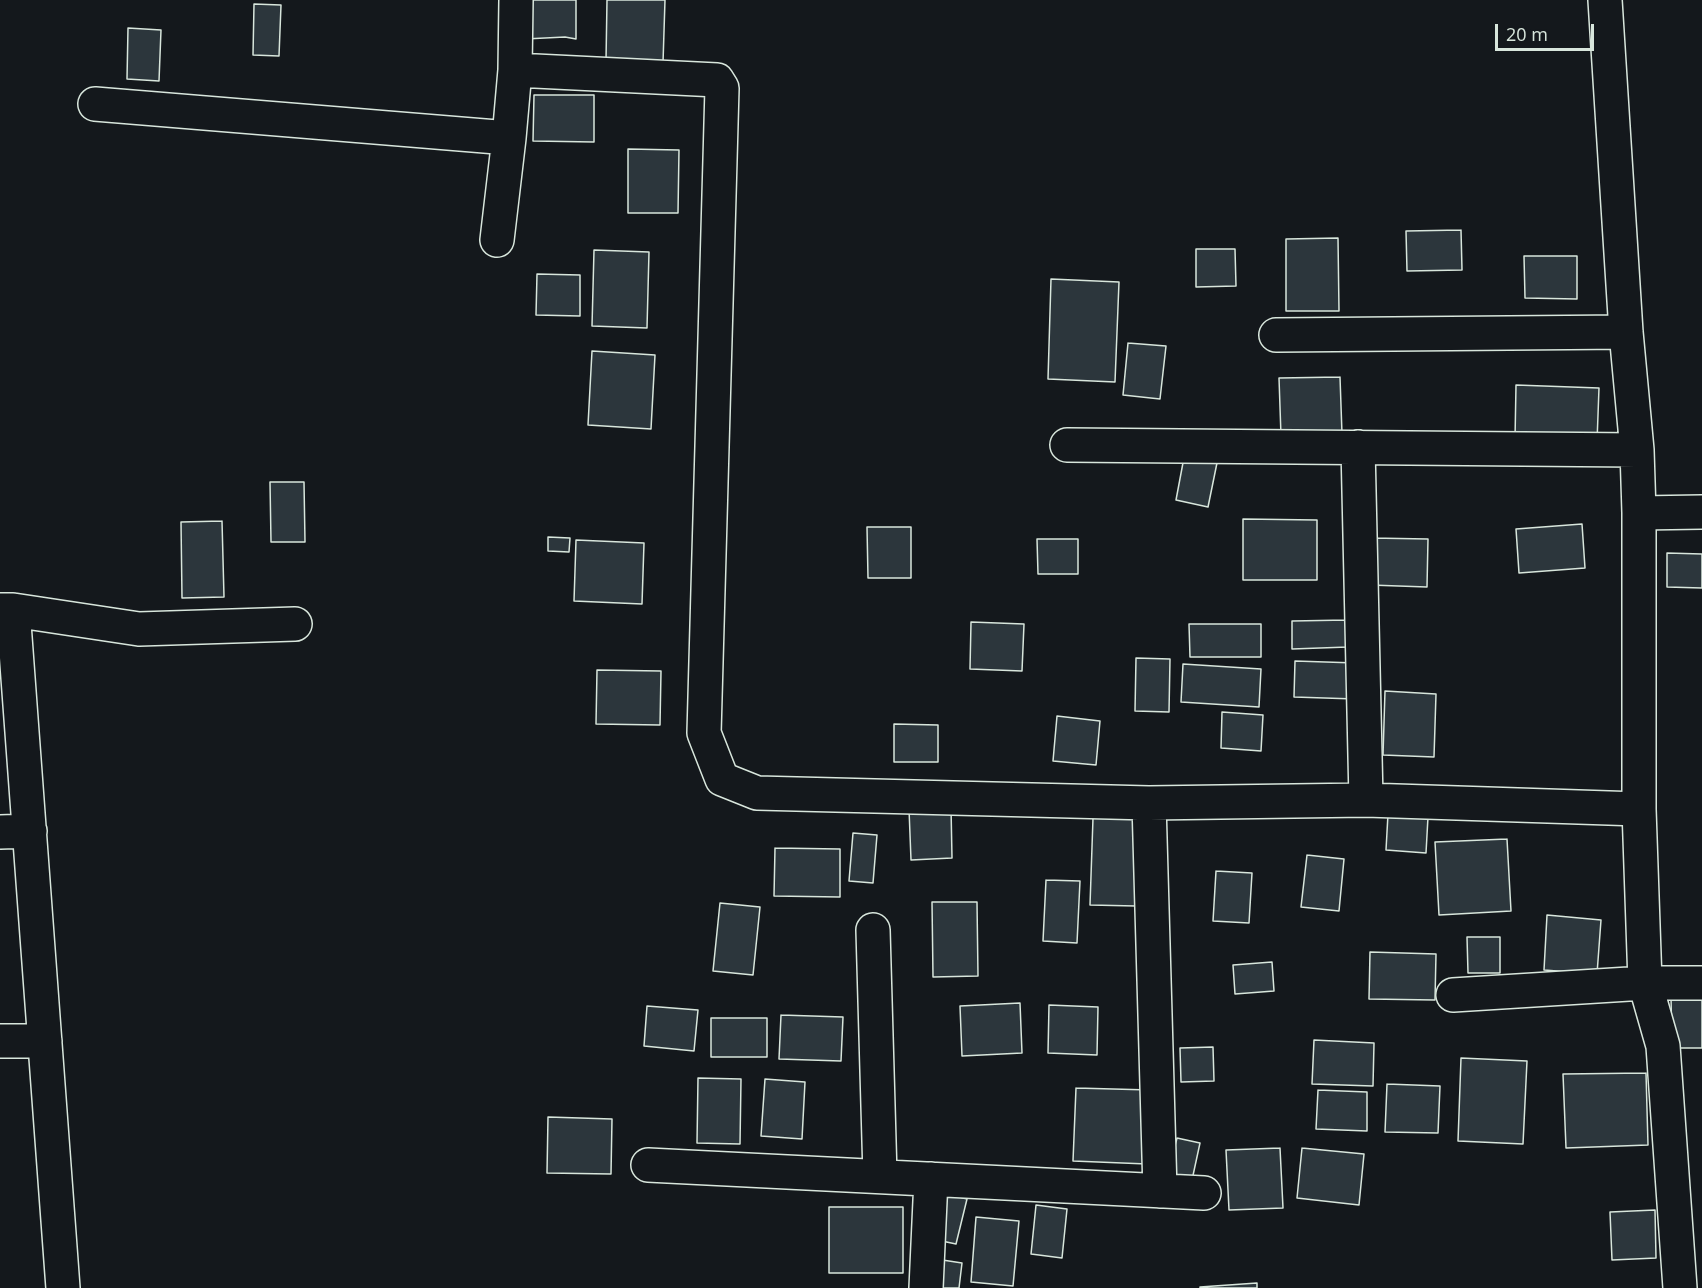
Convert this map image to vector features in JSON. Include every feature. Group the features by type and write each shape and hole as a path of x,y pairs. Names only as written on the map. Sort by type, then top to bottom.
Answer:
{"street":[{"path":"497,240 510,138 516,0"},
{"path":"1605,0 1626,332 1637,450 1639,809 1645,983 1663,1046 1680,1288"},
{"path":"514,70 717,80 722,88 704,733 722,779 757,793 1149,803 1366,800 1639,809"},
{"path":"95,104 510,138"},
{"path":"1276,335 1626,332"},
{"path":"1067,445 1637,450"},
{"path":"1358,447 1366,800"},
{"path":"1639,513 1702,512"},
{"path":"63,1288 45,1041 15,832 7,610 139,629 295,624"},
{"path":"1149,803 1160,1191"},
{"path":"873,930 880,1176"},
{"path":"1453,995 1645,983 1702,983"},
{"path":"0,1041 45,1041"},
{"path":"648,1165 1204,1193"},
{"path":"926,1288 931,1179"}],"building":[{"path":"524,0 576,0 576,39 565,37 525,39"},
{"path":"607,0 665,0 663,63 606,61"},
{"path":"254,4 281,5 279,56 253,55"},
{"path":"128,28 161,30 159,81 127,79"},
{"path":"534,95 594,95 594,142 533,141"},
{"path":"628,149 679,150 678,213 628,213"},
{"path":"1461,230 1462,270 1407,271 1406,231"},
{"path":"1338,238 1339,311 1286,311 1286,239"},
{"path":"1196,249 1235,249 1236,286 1196,287"},
{"path":"594,250 649,252 647,328 592,326"},
{"path":"1524,256 1577,256 1577,299 1525,298"},
{"path":"537,274 580,275 580,316 536,315"},
{"path":"1051,279 1119,282 1115,382 1048,379"},
{"path":"1128,343 1166,346 1160,399 1123,395"},
{"path":"592,351 655,355 651,429 588,425"},
{"path":"1340,377 1342,434 1281,436 1279,378"},
{"path":"1516,385 1599,388 1597,442 1515,439"},
{"path":"1185,452 1218,458 1208,507 1176,500"},
{"path":"270,482 304,482 305,542 271,542"},
{"path":"1243,519 1317,520 1317,580 1243,580"},
{"path":"222,521 224,597 182,598 181,522"},
{"path":"1582,524 1585,568 1519,573 1516,529"},
{"path":"867,527 911,527 911,578 868,578"},
{"path":"548,537 570,538 569,552 548,551"},
{"path":"1371,538 1428,539 1427,587 1370,585"},
{"path":"1037,539 1078,539 1078,574 1038,574"},
{"path":"576,540 644,543 642,604 574,601"},
{"path":"1667,553 1702,554 1702,588 1667,587"},
{"path":"1347,620 1348,647 1292,649 1292,621"},
{"path":"971,622 1024,624 1022,671 970,669"},
{"path":"1189,624 1261,624 1261,657 1190,657"},
{"path":"1136,658 1170,659 1169,712 1135,711"},
{"path":"1295,661 1356,663 1355,699 1294,697"},
{"path":"1183,664 1261,669 1259,707 1181,702"},
{"path":"597,670 661,671 660,725 596,724"},
{"path":"1385,691 1436,694 1434,757 1383,755"},
{"path":"1222,712 1263,715 1261,751 1221,748"},
{"path":"1057,716 1100,721 1096,765 1053,761"},
{"path":"894,724 938,725 938,762 894,762"},
{"path":"951,807 952,858 911,860 909,809"},
{"path":"1388,814 1428,817 1426,853 1386,850"},
{"path":"1093,818 1139,819 1136,906 1090,905"},
{"path":"853,833 877,835 873,883 849,881"},
{"path":"1507,839 1511,911 1439,915 1435,842"},
{"path":"775,848 840,849 840,897 774,896"},
{"path":"1307,855 1344,859 1339,911 1301,907"},
{"path":"1216,871 1252,873 1249,923 1213,921"},
{"path":"1046,880 1080,881 1077,943 1043,941"},
{"path":"932,902 977,902 978,976 933,977"},
{"path":"720,903 760,907 753,975 713,971"},
{"path":"1547,915 1601,920 1597,974 1544,970"},
{"path":"1467,937 1500,937 1500,973 1468,973"},
{"path":"1370,952 1436,954 1435,1000 1369,999"},
{"path":"1272,962 1274,991 1235,994 1233,965"},
{"path":"1671,997 1702,997 1702,1048 1672,1048"},
{"path":"1020,1003 1022,1053 962,1056 960,1006"},
{"path":"1049,1005 1098,1007 1097,1055 1048,1053"},
{"path":"647,1006 698,1010 694,1051 644,1046"},
{"path":"781,1015 843,1017 841,1061 779,1059"},
{"path":"711,1018 767,1018 767,1057 711,1057"},
{"path":"1314,1040 1374,1043 1373,1086 1312,1084"},
{"path":"1213,1047 1214,1081 1181,1082 1180,1048"},
{"path":"1461,1058 1527,1061 1523,1144 1458,1141"},
{"path":"1646,1073 1648,1145 1566,1148 1563,1074"},
{"path":"698,1078 741,1079 740,1144 697,1143"},
{"path":"765,1079 805,1082 802,1139 761,1136"},
{"path":"1387,1084 1440,1086 1438,1133 1385,1132"},
{"path":"1076,1088 1150,1090 1147,1164 1073,1161"},
{"path":"1318,1090 1367,1092 1367,1131 1316,1129"},
{"path":"548,1117 612,1119 611,1174 547,1173"},
{"path":"1177,1138 1200,1143 1192,1180 1168,1174"},
{"path":"1280,1148 1283,1208 1229,1210 1226,1150"},
{"path":"1302,1148 1364,1154 1359,1205 1297,1198"},
{"path":"948,1194 967,1199 956,1244 937,1240"},
{"path":"1036,1205 1067,1209 1062,1258 1031,1254"},
{"path":"829,1207 903,1207 903,1273 829,1273"},
{"path":"1655,1210 1656,1258 1612,1260 1610,1212"},
{"path":"976,1217 1019,1221 1013,1286 971,1282"},
{"path":"936,1259 962,1263 959,1288 933,1288"},
{"path":"1257,1283 1257,1288 1200,1288 1200,1287"}]}
